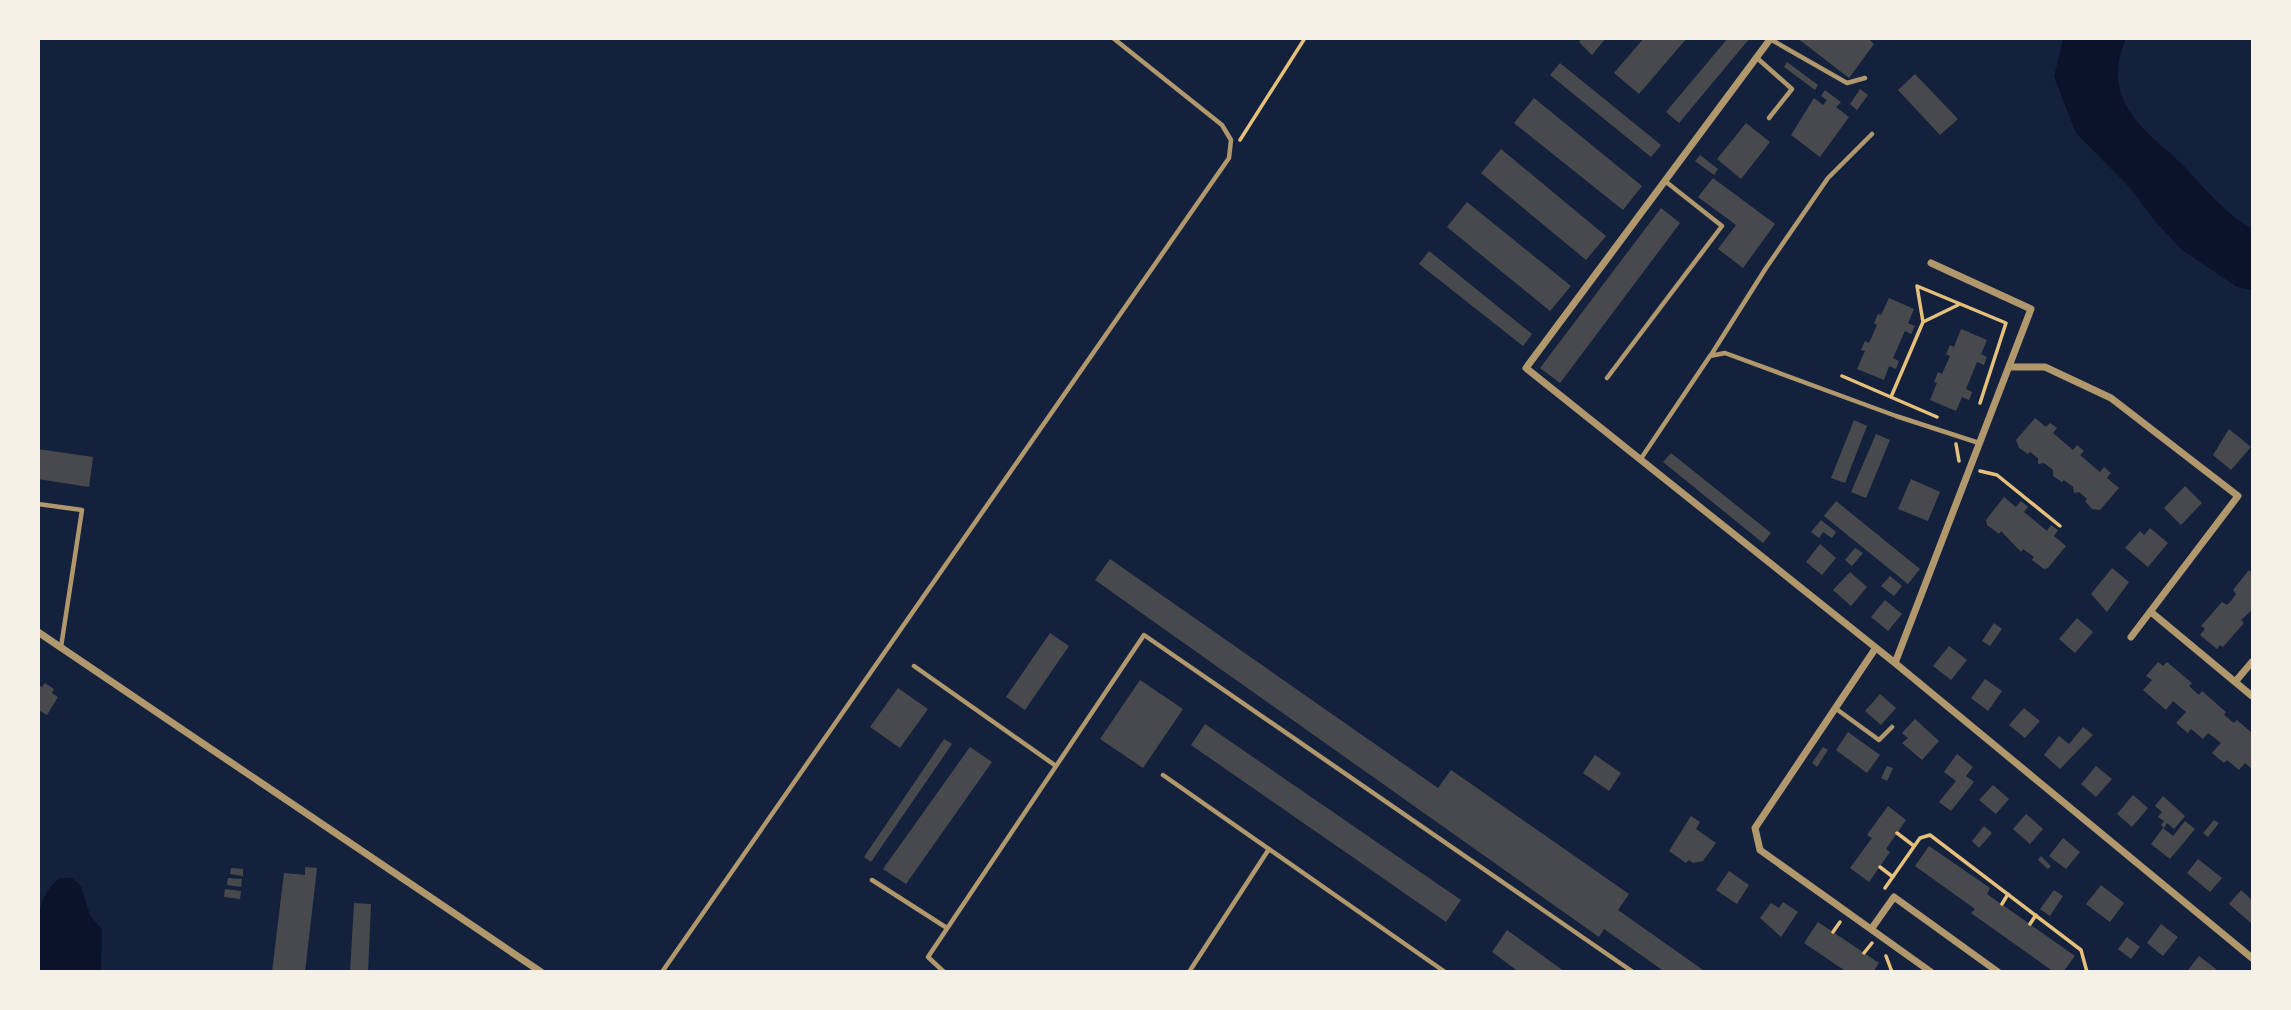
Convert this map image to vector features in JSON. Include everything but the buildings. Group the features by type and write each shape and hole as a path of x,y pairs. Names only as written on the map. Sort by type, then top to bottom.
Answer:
{"street":[{"path":"1770,39 1526,368 1895,663 2252,958"},
{"path":"1895,663 2031,309 1931,263"},
{"path":"2010,368 2045,367 2111,398 2238,496 2131,637"},
{"path":"2151,612 2252,696"},
{"path":"38,632 541,971"},
{"path":"1875,649 1755,828 1760,850 1931,971"},
{"path":"2235,682 2252,662"},
{"path":"1872,928 1894,897 1998,971"}],"lane":[{"path":"662,971 1229,158 1231,140 1222,125 1113,38"},
{"path":"1770,39 1847,83 1865,78"},
{"path":"1756,58 1792,89 1769,118"},
{"path":"1640,460 1828,178 1872,134"},
{"path":"1607,378 1722,226 1665,181"},
{"path":"1710,356 1725,353 1896,416 1980,443"},
{"path":"38,504 82,509 61,647"},
{"path":"944,971 928,957 1144,635 1633,971"},
{"path":"914,666 1056,766"},
{"path":"1834,707 1879,740 1892,727"},
{"path":"1163,775 1445,971"},
{"path":"1189,971 1269,849"},
{"path":"872,880 947,928"}],"path":[{"path":"1229,158 1305,38"},
{"path":"1891,397 1923,322 1917,286 2006,323 1979,409"},
{"path":"1923,322 1958,305"},
{"path":"1842,376 1941,418"},
{"path":"1975,470 1997,475 2060,526"},
{"path":"1897,833 1914,846"},
{"path":"1878,899 1920,838 1930,835 2081,950 2087,971"},
{"path":"1945,856 1950,849"},
{"path":"1880,867 1893,877"},
{"path":"1973,877 1978,871"},
{"path":"2001,904 2008,894"},
{"path":"1829,914 1851,929"},
{"path":"2030,924 2036,915"},
{"path":"1833,932 1841,922"},
{"path":"1862,936 1878,948"},
{"path":"2060,945 2066,938"},
{"path":"1864,953 1872,943"},
{"path":"1885,952 1892,971"}],"water":[{"path":"2063,39 2126,39 2118,70 2124,101 2135,119 2150,135 2223,207 2252,229 2252,290 2237,287 2182,250 2154,220 2130,188 2076,133 2054,77"},
{"path":"60,878 72,878 81,886 90,915 102,930 101,971 39,971 40,908 44,897"}]}
